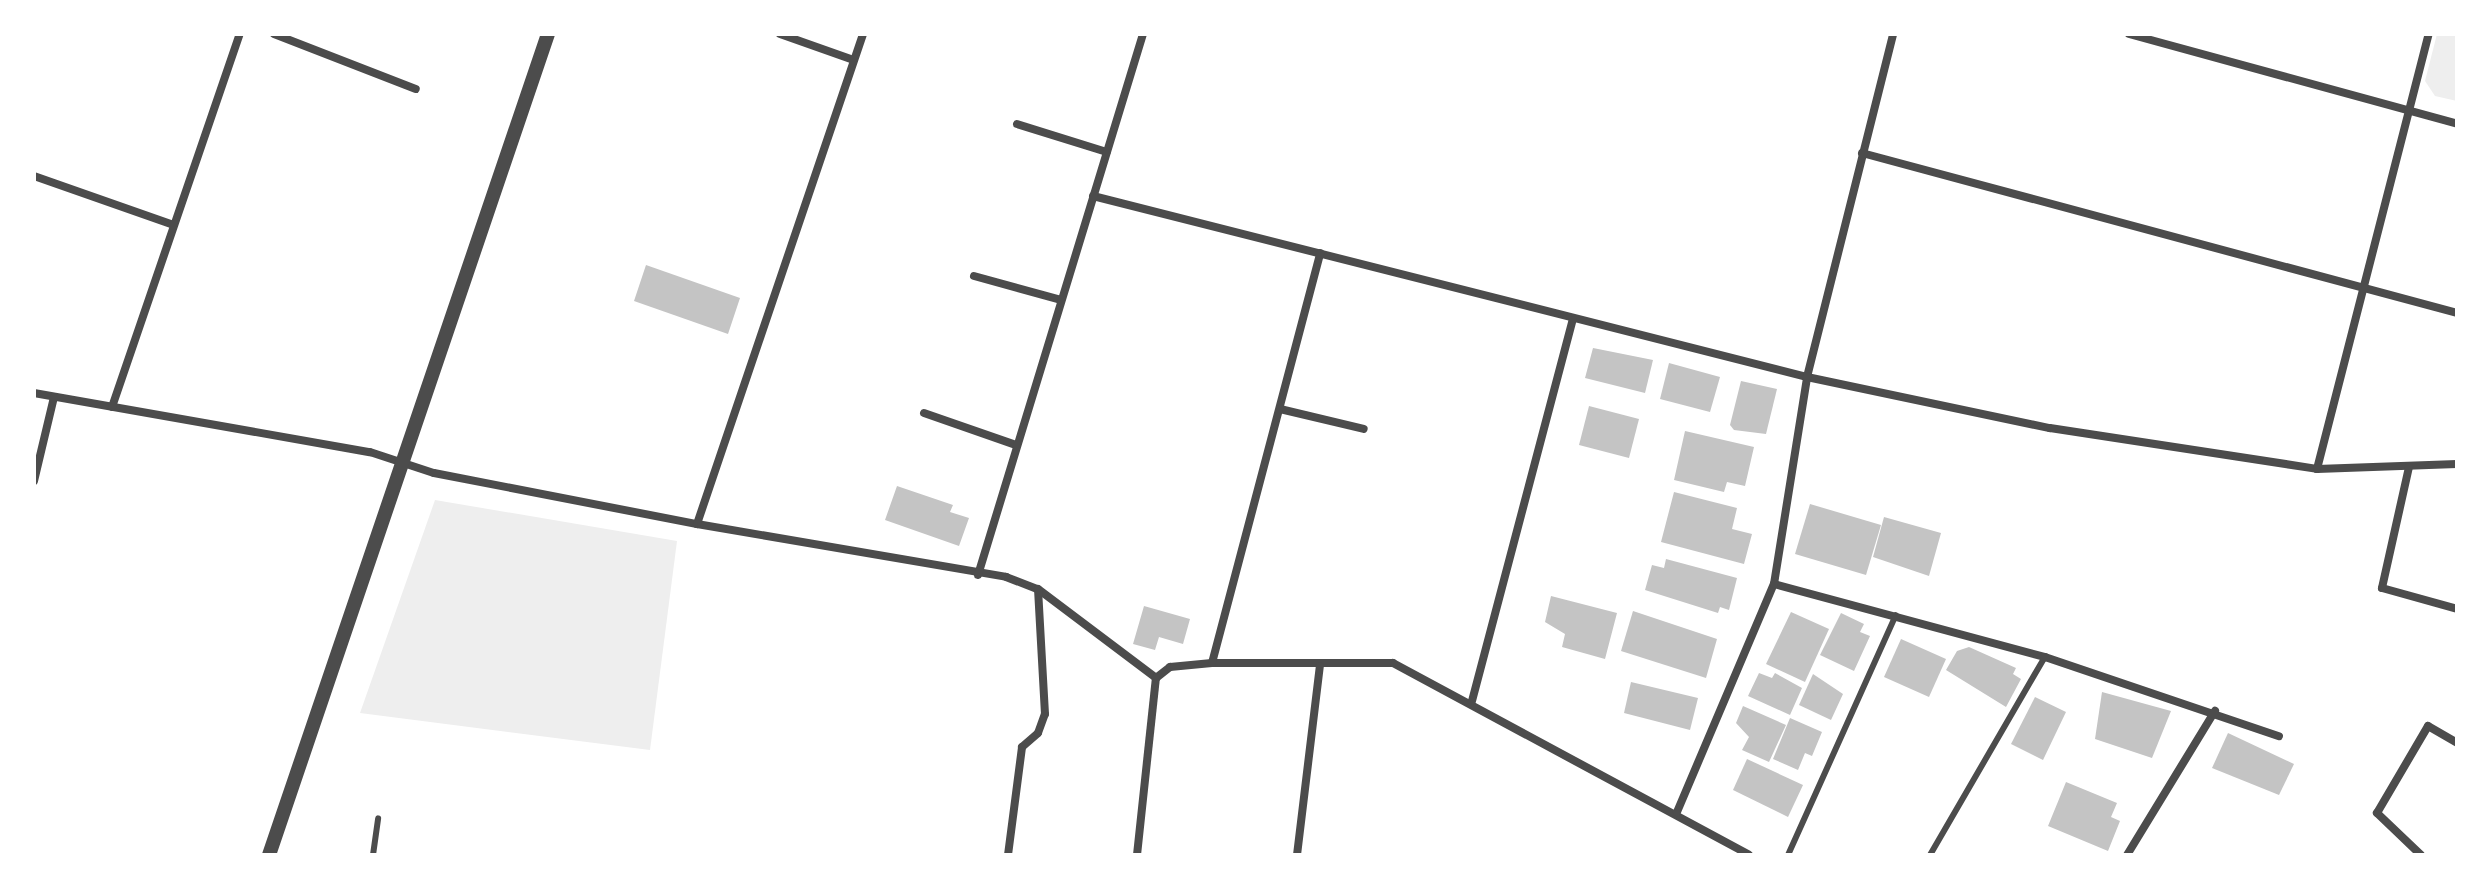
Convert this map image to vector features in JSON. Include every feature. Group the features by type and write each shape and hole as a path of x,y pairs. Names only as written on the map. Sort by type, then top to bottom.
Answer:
{"street":[{"path":"112,407 171,224 240,34"},
{"path":"274,34 416,89"},
{"path":"269,855 548,34"},
{"path":"780,34 854,60"},
{"path":"697,524 863,34"},
{"path":"978,575 1143,34"},
{"path":"1677,812 1774,584 1807,377 1893,34"},
{"path":"2129,34 2457,124"},
{"path":"2317,469 2429,34"},
{"path":"1017,124 1107,152"},
{"path":"1862,153 2457,313"},
{"path":"34,176 171,224"},
{"path":"1093,196 1807,377 2050,428 2317,469 2457,464"},
{"path":"1212,663 1320,253"},
{"path":"974,276 1061,300"},
{"path":"1472,701 1573,320"},
{"path":"34,393 401,462 697,524 978,575 1006,577 1038,589 1156,678"},
{"path":"34,481 54,397"},
{"path":"1280,409 1364,429"},
{"path":"924,413 1016,445"},
{"path":"2409,467 2382,588 2457,609"},
{"path":"1774,584 2045,657 2215,711 2279,736"},
{"path":"1008,855 1022,747 1038,733 1045,714 1038,589"},
{"path":"1137,855 1156,678 1170,667 1212,663 1320,666 1393,663 1472,701 1677,812 1749,855"},
{"path":"1297,855 1320,666"},
{"path":"2127,855 2215,711"},
{"path":"2421,855 2377,813 2428,726 2457,743"}],"lane":[{"path":"1788,855 1896,615"},
{"path":"1930,855 2045,657"},
{"path":"373,855 378,818"}],"shaded area":[{"path":"2437,34 2457,34 2457,101 2435,96 2425,81"},
{"path":"435,500 677,541 650,750 360,713"}],"building":[{"path":"646,265 740,298 728,334 634,301"},
{"path":"1593,348 1653,360 1645,393 1585,378"},
{"path":"1669,363 1720,377 1710,412 1660,399"},
{"path":"1741,381 1777,389 1766,434 1734,430 1730,425"},
{"path":"1589,406 1639,419 1629,458 1579,445"},
{"path":"1685,431 1754,447 1745,486 1727,482 1724,492 1674,480"},
{"path":"897,486 953,505 950,512 969,518 959,546 885,520"},
{"path":"1674,492 1737,508 1732,529 1752,534 1744,564 1661,542"},
{"path":"1810,504 1881,525 1866,575 1795,554"},
{"path":"1884,517 1941,533 1929,576 1873,557"},
{"path":"1666,559 1737,578 1729,610 1720,607 1718,613 1645,590 1652,565 1664,568"},
{"path":"1551,596 1617,613 1605,659 1562,647 1565,634 1545,622"},
{"path":"1144,606 1190,619 1183,644 1159,637 1155,650 1133,644"},
{"path":"1633,611 1717,639 1706,678 1621,651"},
{"path":"1791,612 1829,629 1805,682 1766,664"},
{"path":"1841,613 1864,624 1860,632 1870,636 1854,671 1820,655"},
{"path":"1901,639 1946,659 1929,697 1884,677"},
{"path":"1969,647 2016,668 2013,674 2021,679 2006,707 1946,670 1957,651"},
{"path":"1759,673 1772,678 1775,673 1802,688 1790,715 1748,696"},
{"path":"1813,674 1843,694 1831,720 1799,705"},
{"path":"1631,682 1698,698 1690,730 1624,713"},
{"path":"2102,692 2171,711 2152,758 2095,739"},
{"path":"2035,697 2066,712 2043,760 2011,744"},
{"path":"1743,706 1786,725 1769,762 1742,750 1749,737 1736,723"},
{"path":"1790,718 1822,732 1812,756 1805,753 1798,770 1773,759"},
{"path":"2228,733 2294,764 2279,795 2212,768"},
{"path":"1747,759 1803,785 1788,817 1733,790"},
{"path":"2066,782 2117,803 2111,817 2120,821 2108,851 2048,826"}]}
